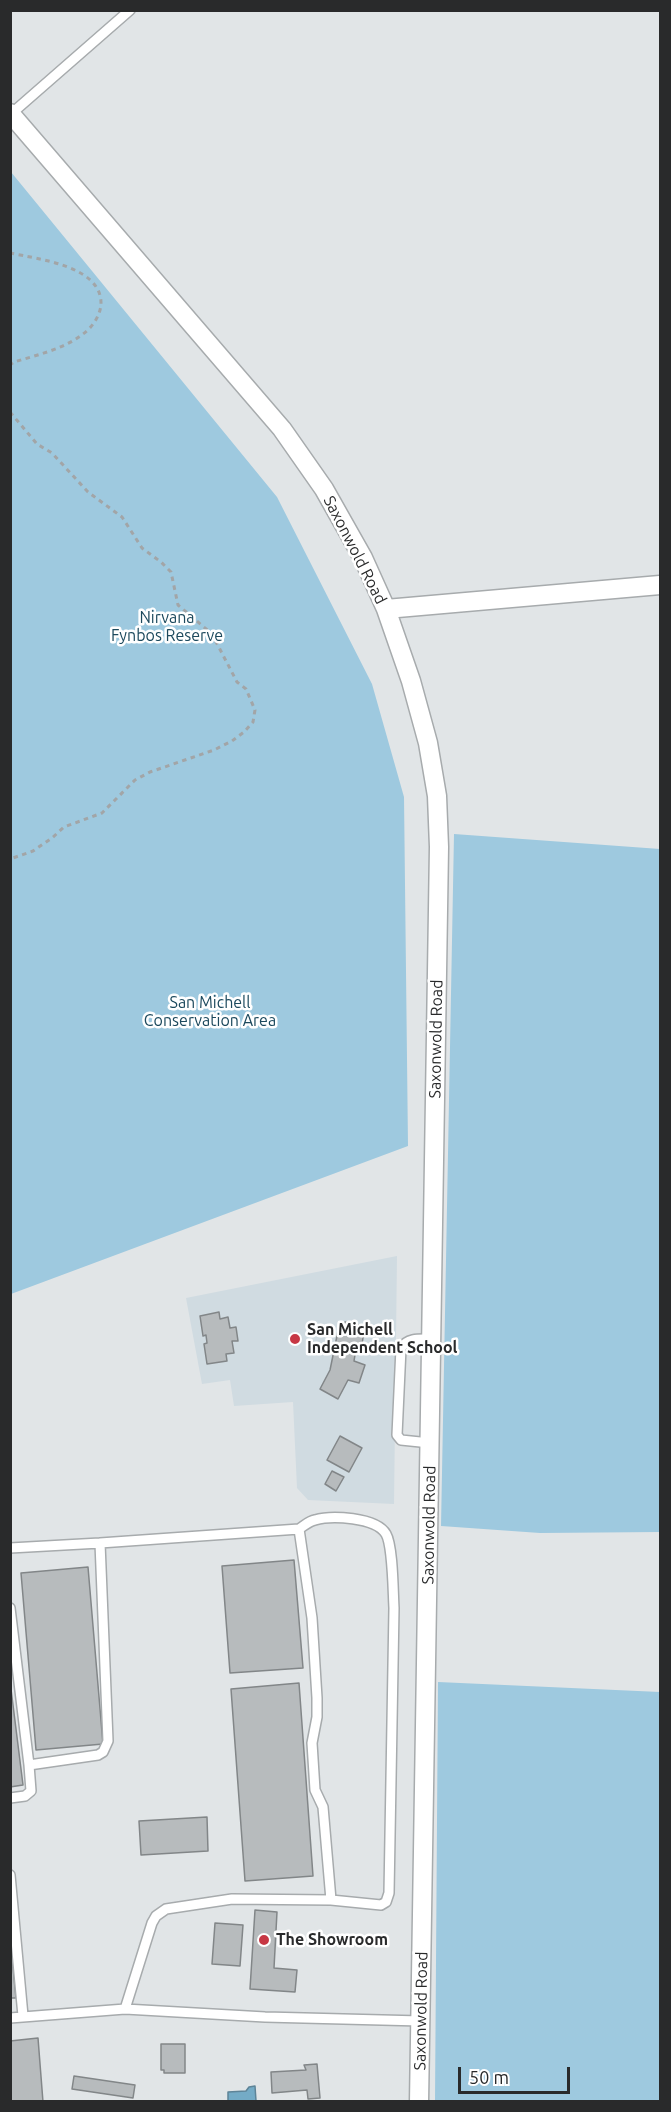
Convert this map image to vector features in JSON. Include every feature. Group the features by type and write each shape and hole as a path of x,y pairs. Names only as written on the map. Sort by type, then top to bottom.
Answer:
{"street":[{"name":"Saxonwold Road","path":"11,113 282,429 324,489 363,558 386,609 411,681 428,743 437,796 439,847 419,2102"},
{"path":"386,609 660,585"}],"lane":[{"path":"11,113 130,10"},
{"path":"430,1443 401,1440 397,1436 401,1348 410,1340 432,1339"},
{"path":"10,1548 299,1529 314,1520 327,1518 355,1519 371,1523 386,1533 391,1561 394,1608 389,1893 386,1902 381,1905 331,1900 232,1899 166,1909 152,1923 125,2008"},
{"path":"299,1529 313,1630 317,1708 312,1743 315,1790 323,1807 331,1900"},
{"path":"29,1765 98,1755 103,1752 108,1741 100,1543"},
{"path":"10,1608 31,1791 25,1796 10,1798"},
{"path":"10,1875 23,2016"},
{"path":"10,2018 125,2008 265,2018 421,2021"}],"path":[{"path":"10,253 58,263 92,279 101,293 101,309 96,320 84,334 61,347 10,365"},
{"path":"10,412 37,444 52,453 88,492 122,517 142,548 161,562 171,573 178,605 212,634 237,682 246,689 255,710 253,722 232,741 214,750 150,772 135,780 102,813 64,827 33,851 10,859"}],"shaded area":[{"name":"San Michell Independent School","path":"397,1256 394,1504 308,1500 297,1488 293,1402 234,1406 230,1380 202,1384 186,1298"},
{"path":"255,2086 256,2101 228,2101 228,2092 246,2091 249,2087"}],"green space":[{"path":"11,172 277,497 372,684 404,797 408,1146 11,1294"},
{"path":"454,834 660,849 660,1532 540,1533 441,1526"},
{"path":"438,1682 660,1692 660,2101 435,2101"}],"building":[{"path":"219,1312 220,1319 228,1317 230,1328 236,1327 238,1341 232,1341 234,1353 226,1354 227,1361 207,1364 204,1344 207,1343 206,1335 203,1336 200,1316"},
{"path":"345,1322 365,1326 362,1344 357,1343 354,1361 365,1365 359,1383 348,1380 338,1399 320,1389 330,1370 339,1326 344,1327"},
{"path":"340,1436 362,1448 349,1472 327,1460"},
{"path":"332,1471 344,1477 336,1491 325,1484"},
{"path":"294,1560 303,1668 230,1673 222,1566"},
{"path":"88,1567 103,1744 36,1750 21,1573"},
{"path":"10,1681 23,1785 10,1787"},
{"path":"299,1683 313,1876 245,1881 231,1689"},
{"path":"207,1817 208,1851 141,1855 139,1821"},
{"name":"The Showroom","path":"255,1910 277,1912 274,1968 297,1970 295,1992 250,1989"},
{"path":"215,1923 243,1925 240,1966 212,1964"},
{"path":"10,1937 16,1998 10,1998"},
{"path":"38,2038 43,2102 10,2102 10,2041"},
{"path":"161,2044 185,2044 185,2073 164,2073 164,2070 161,2070"},
{"path":"317,2064 320,2098 308,2099 307,2090 272,2093 271,2072 306,2070 304,2065"},
{"path":"74,2076 135,2085 133,2098 72,2089"}],"place":[{"name":"San Michell Independent School","path":"295,1339"},
{"name":"The Showroom","path":"264,1940"}],"park label":[{"name":"Nirvana Fynbos Reserve","path":"167,627"},
{"name":"San Michell Conservation Area","path":"210,1012"}]}
